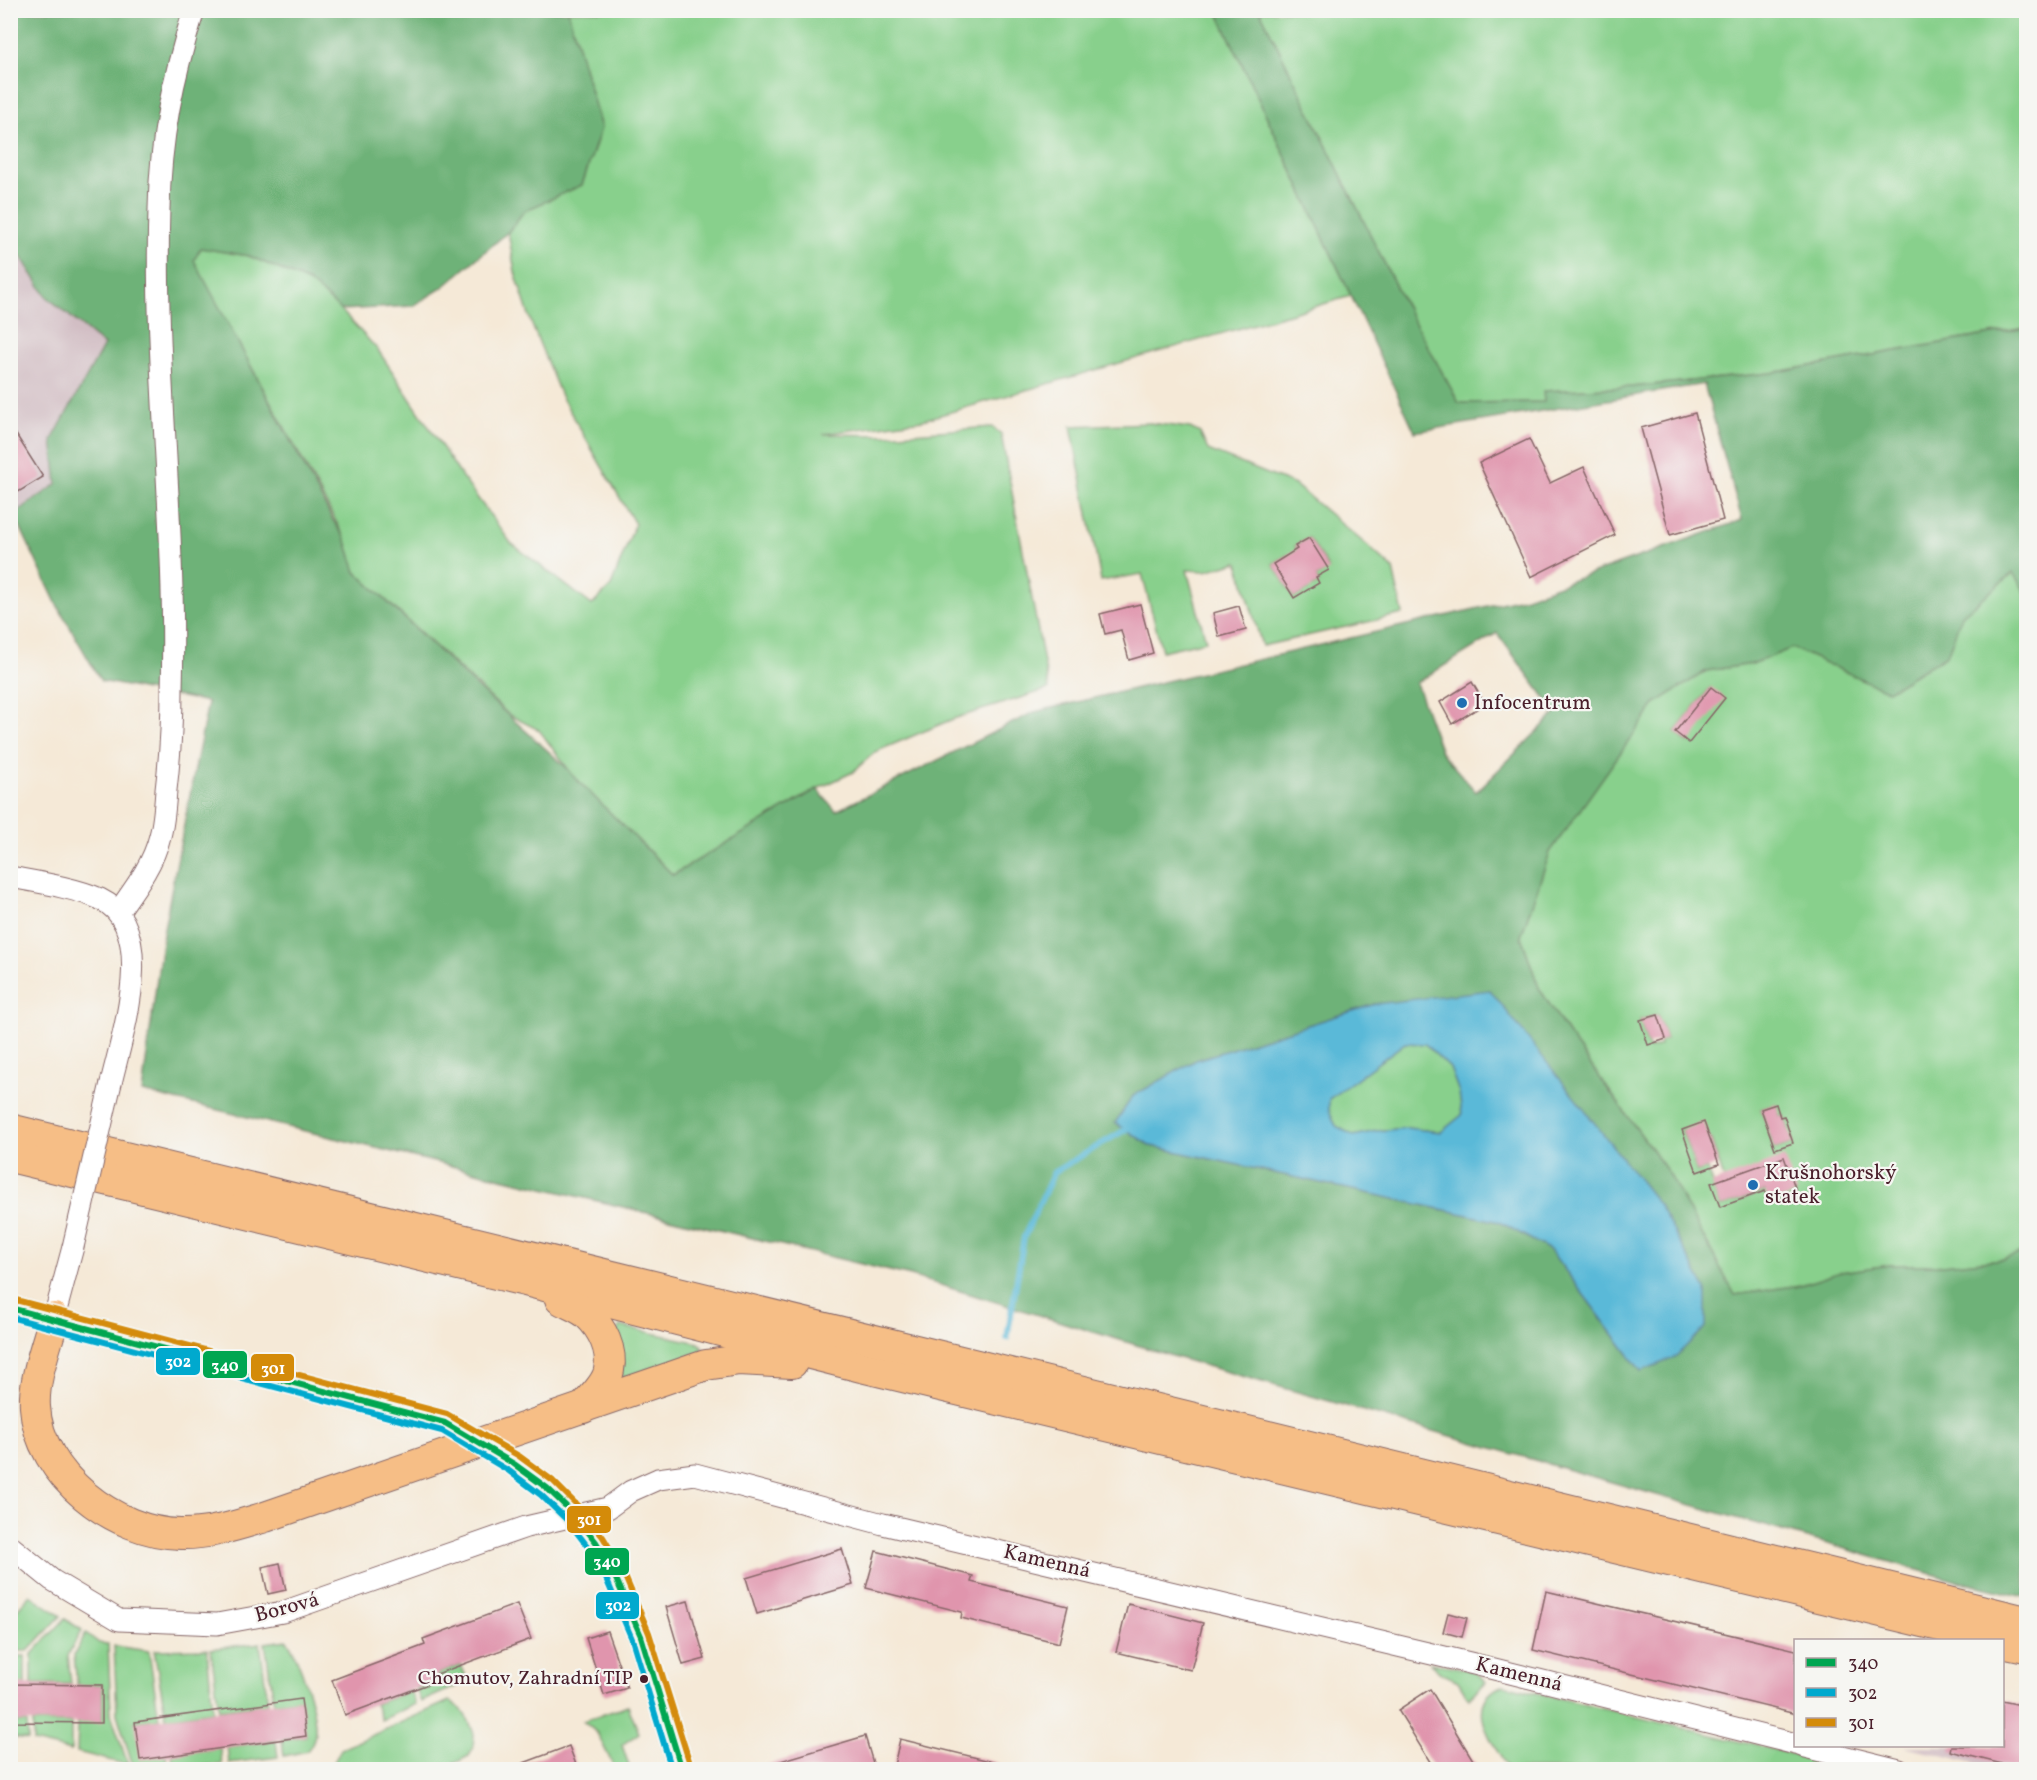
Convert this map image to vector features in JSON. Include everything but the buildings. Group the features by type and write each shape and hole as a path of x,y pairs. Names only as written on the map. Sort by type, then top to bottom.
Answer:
{"highway":[{"path":"10,1129 2026,1621"},
{"path":"10,1157 525,1281 861,1367 1990,1639"},
{"path":"525,1281 588,1314 604,1336 609,1352 609,1371 600,1389 583,1408"},
{"path":"54,1318 37,1386 35,1406 44,1441 63,1473 89,1500 123,1521 160,1532 179,1534 198,1534 265,1517 706,1365 739,1360 861,1367"},
{"path":"2004,1642 2026,1647"}],"street":[{"path":"118,912 141,881 161,835 171,740 174,632 158,211 165,127 174,83 194,10"},
{"path":"10,877 101,899 118,912 124,921 130,941 132,976 127,1015 73,1247 54,1318"},
{"path":"10,1308 445,1423 508,1459 575,1515 604,1556 626,1598 682,1770"},
{"name":"Kamenná","path":"575,1515 608,1508 630,1491 658,1479 695,1474 883,1524 1474,1664 1794,1744"},
{"name":"Borová","path":"10,1546 52,1580 119,1620 217,1624 283,1612 526,1527 575,1515"},
{"path":"1806,1747 1899,1770"}],"shaded area":[{"path":"10,241 46,296 104,345 52,440 57,484 11,516"},
{"path":"2004,1701 2026,1707 2026,1769 1999,1769 1908,1747 2004,1747"}],"green space":[{"path":"11,11 568,11 601,128 582,185 524,211 508,232 442,288 413,306 341,310 309,282 249,256 201,248 194,260 333,520 345,538 356,572 478,688 566,767 673,875 817,789 836,811 1034,712 1526,597 1742,520 1704,384 1415,432 1217,11 1260,11 1405,305 1459,403 1544,402 1543,391 1631,387 1771,373 2026,328 2026,593 2013,573 1962,615 1947,655 1888,691 1792,648 1752,664 1706,671 1656,703 1550,852 1521,936 1539,988 1569,1035 1668,1172 1735,1295 1801,1285 1841,1272 1890,1265 1943,1265 2003,1259 2026,1252 2026,1597 1957,1581 1182,1359 911,1276 142,1092 163,933 208,702 101,681 56,603 14,514 57,484 52,440 104,345 46,296 11,241","holes":["1497,633 1556,713 1476,792 1441,752 1416,683","1375,1004 1659,1205 1641,1371 1550,1250 1500,1222 1151,1146 1116,1123 1133,1096 1197,1060"]},
{"path":"568,11 1217,11 1351,296 923,420 823,434 885,435 992,427 1001,434 1049,689 953,719 875,752 853,772 817,789 673,875 575,778 539,730 509,715 356,572 345,538 193,260 201,248 249,256 309,282 341,310 378,350 462,477 511,543 592,605 611,586 635,524 561,396 532,325 515,272 508,232 524,211 582,185 601,128"},
{"path":"1260,11 2026,11 2026,328 1771,373 1631,387 1544,391 1544,402 1459,403 1405,305"},
{"path":"1150,423 1190,428 1200,433 1208,450 1295,485 1393,569 1403,614 1262,646 1238,562 1205,571 1187,570 1206,641 1162,651 1142,574 1101,581 1071,426","holes":["1309,538 1329,569 1316,577 1319,583 1294,598 1273,564 1287,555 1301,578 1311,571 1295,546"]},
{"path":"2014,573 2026,593 2026,1252 2003,1259 1943,1265 1890,1265 1841,1272 1801,1285 1735,1295 1668,1172 1569,1035 1539,988 1521,936 1550,852 1655,703 1706,671 1752,664 1792,648 1888,691 1947,655 1961,615","holes":["1711,687 1689,743 1675,732","1658,1015 1666,1039 1659,1041 1660,1045 1649,1049 1640,1020","1776,1104 1780,1117 1784,1116 1793,1143 1775,1149 1761,1109","1682,1130 1711,1139 1724,1179 1797,1193 1765,1191 1720,1207 1707,1169 1697,1172"]},
{"path":"1405,1043 1425,1044 1450,1068 1459,1092 1462,1115 1441,1132 1407,1128 1354,1136 1336,1126 1329,1110 1329,1099"},
{"path":"620,1326 699,1343 702,1351 622,1378 617,1331"},
{"path":"30,1595 61,1616 28,1651 11,1651 11,1616"},
{"path":"65,1619 82,1630 68,1655 71,1684 32,1684 32,1654"},
{"path":"86,1633 99,1643 108,1644 111,1714 128,1765 77,1752 78,1722 102,1722 102,1685 77,1685 74,1655"},
{"path":"287,1640 307,1686 315,1734 307,1751 284,1756 282,1740 306,1736 301,1699 274,1703 265,1643"},
{"path":"260,1643 268,1704 219,1710 211,1649"},
{"path":"114,1646 149,1651 159,1719 135,1722 166,1756 168,1769 133,1766 117,1714"},
{"path":"207,1649 213,1711 166,1718 154,1650"},
{"path":"11,1656 25,1656 25,1684 11,1684"},
{"path":"1431,1663 1468,1670 1486,1682 1469,1699 1458,1681 1439,1672"},
{"path":"461,1665 468,1681 421,1702 416,1689 439,1680 437,1674"},
{"path":"1504,1685 1825,1762 1837,1769 1508,1769 1489,1735 1482,1712 1484,1702 1491,1692"},
{"path":"410,1691 415,1704 381,1720 375,1704"},
{"path":"449,1701 461,1709 474,1734 473,1747 469,1756 443,1769 334,1769 333,1764 341,1749"},
{"path":"628,1706 639,1733 622,1745 630,1769 615,1769 597,1733 583,1721"},
{"path":"11,1722 27,1722 28,1740 11,1737"},
{"path":"33,1722 71,1723 71,1751 33,1742"},
{"path":"276,1741 278,1757 229,1763 227,1747"},
{"path":"220,1748 222,1764 174,1769 172,1755"}],"water":[{"path":"1490,990 1659,1205 1706,1289 1706,1327 1674,1358 1641,1371 1550,1250 1500,1222 1151,1146 1115,1123 1133,1096 1196,1060 1375,1004","holes":["1405,1043 1425,1044 1450,1068 1459,1092 1462,1115 1441,1132 1407,1128 1354,1136 1336,1126 1329,1110 1329,1099"]}],"waterway":[{"path":"1007,1338 1024,1237 1054,1172 1130,1127"}],"transit line":[{"name":"301","path":"12,1299 447,1414 519,1456 553,1481 581,1509 603,1537 621,1567 649,1633 691,1767"},
{"name":"340","path":"10,1308 445,1423 514,1464 547,1488 575,1515 596,1542 613,1572 641,1636 682,1770"},
{"name":"302","path":"10,1317 442,1431 509,1471 541,1495 568,1521 588,1547 605,1576 632,1639 672,1770"}],"place":[{"name":"Infocentrum","path":"1462,703"},
{"name":"Krušnohorský statek","path":"1753,1185"},
{"name":"Chomutov, Zahradní TIP","path":"644,1679"}]}
